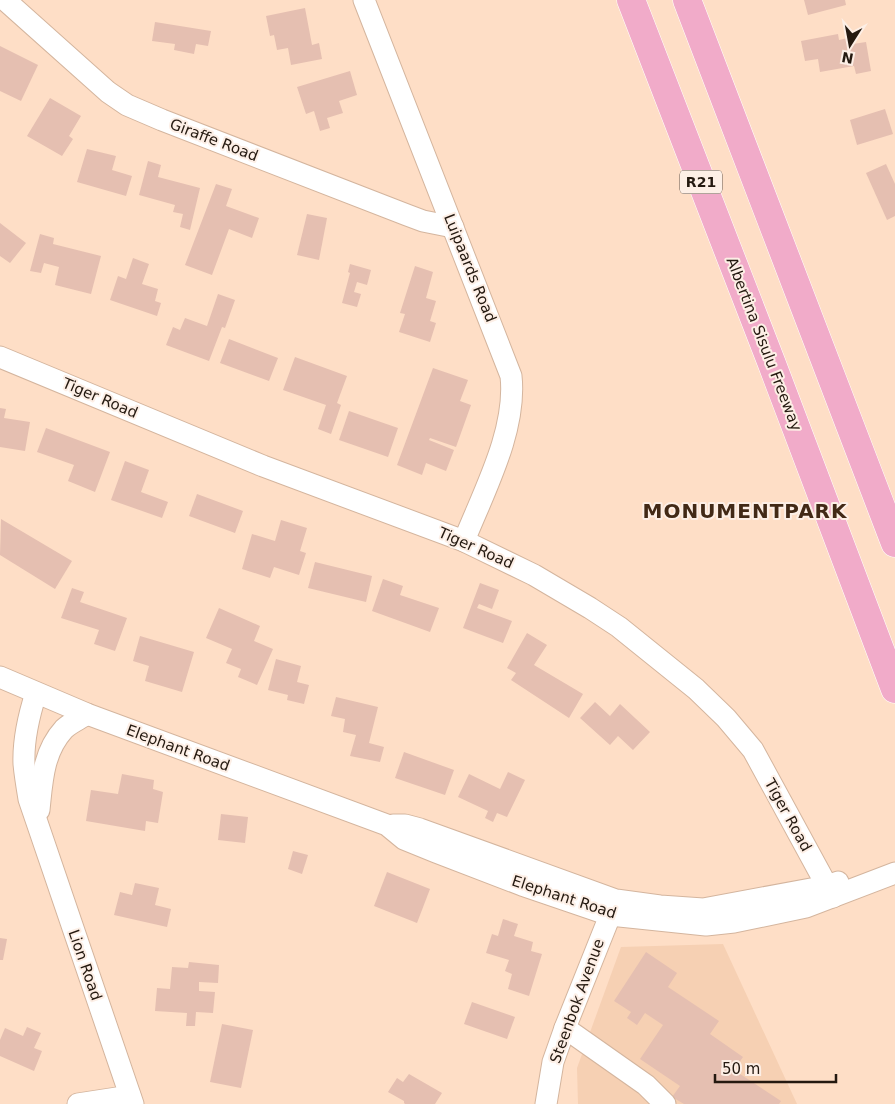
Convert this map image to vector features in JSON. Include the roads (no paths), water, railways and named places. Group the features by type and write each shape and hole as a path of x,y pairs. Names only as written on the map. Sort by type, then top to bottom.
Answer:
{"highway":[{"name":"Albertina Sisulu Freeway","path":"631,0 895,689"},
{"path":"687,0 895,543"}],"street":[{"name":"Giraffe Road","path":"5,0 108,92 127,105 422,221 453,227"},
{"name":"Luipaards Road","path":"364,0 512,376 513,393 506,432 464,540"},
{"name":"Tiger Road","path":"0,357 263,466 464,540 534,575 590,608 619,627 696,689 726,718 753,750 830,892"},
{"name":"Elephant Road","path":"0,677 87,714 386,824 405,825 439,845 613,908 660,906 703,908 830,892 895,873"},
{"name":"Lion Road","path":"36,693 30,713 24,764 29,799 132,1100"},
{"name":"Lion Road","path":"38,825 42,777 46,758 65,728 87,714"},
{"name":"Elephant Road","path":"830,892 895,862"},
{"name":"Steenbok Avenue","path":"546,1104 553,1062 613,908"},
{"path":"565,1028 646,1085 665,1104"},
{"path":"78,1104 132,1100"}],"district":[{"name":"MONUMENTPARK","path":"745,511"}]}
